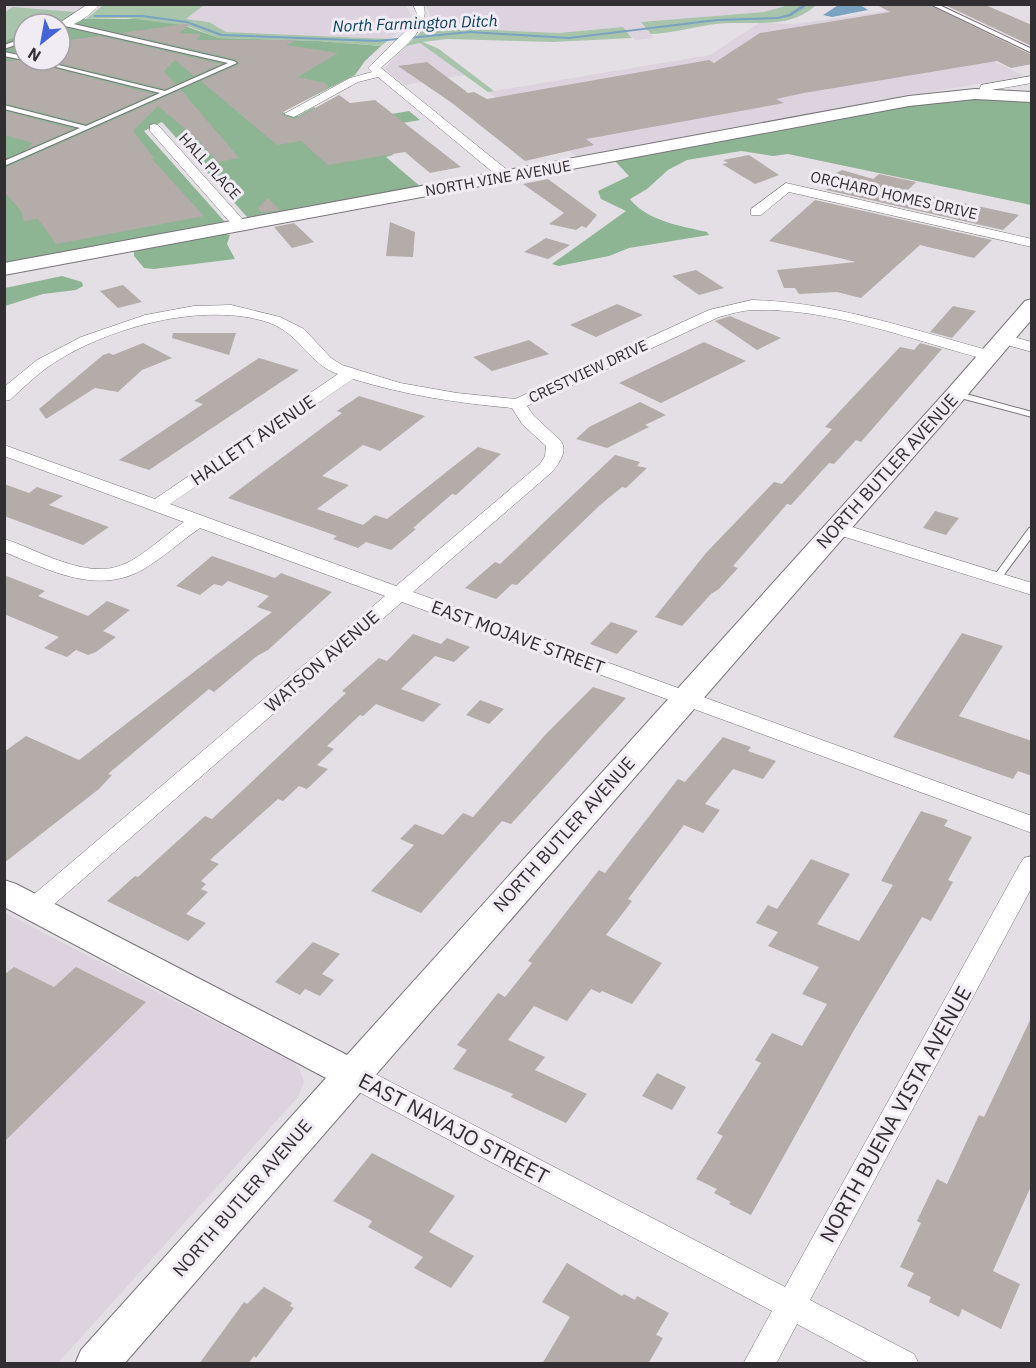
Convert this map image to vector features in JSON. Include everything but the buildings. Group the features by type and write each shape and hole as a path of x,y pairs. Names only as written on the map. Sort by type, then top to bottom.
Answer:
{"street":[{"path":"72,20 95,4"},
{"path":"418,4 422,14 419,24 374,65 378,74 506,176"},
{"path":"290,114 354,80 378,74"},
{"path":"1011,89 1032,79"},
{"name":"NORTH VINE AVENUE","path":"4,269 900,102 988,94 1011,89 1032,96"},
{"name":"HALL PLACE","path":"154,128 240,225"},
{"name":"ORCHARD HOMES DRIVE","path":"756,212 786,187 1032,243"},
{"name":"CRESTVIEW DRIVE","path":"4,396 43,363 87,340 145,320 194,311 231,310 275,320 299,332 326,362 349,374 419,393 517,404 714,313 753,305 793,306 996,347 1032,347"},
{"name":"NORTH BUTLER AVENUE","path":"96,1364 350,1074 956,394 1032,305"},
{"name":"HALLETT AVENUE","path":"156,506 349,374"},
{"name":"WATSON AVENUE","path":"35,907 550,464 555,456 555,445 528,420 517,404"},
{"name":"EAST MOJAVE STREET","path":"4,450 1032,825"},
{"path":"4,545 97,577 114,575 130,568 197,521"},
{"path":"836,528 1032,589"},
{"name":"NORTH BUENA VISTA AVENUE","path":"759,1364 1032,864"},
{"name":"EAST NAVAJO STREET","path":"4,892 903,1364"}],"lane":[{"path":"932,4 1032,51"},
{"path":"6,162 234,63 72,27"},
{"path":"72,70 166,93"},
{"path":"4,106 87,128"},
{"path":"956,394 1032,415"},
{"path":"997,578 1032,530"}],"shaded area":[{"path":"204,4 406,5 412,18 390,39 226,32 209,22 185,19"},
{"path":"4,5 90,5 81,12 5,12"},
{"path":"426,5 792,5 764,12 642,22 654,38 635,40 623,27 559,33 426,27 431,17"},
{"path":"887,11 1025,76 912,95 580,159 488,92 710,55 759,23 795,24"},
{"path":"420,43 465,75 405,85 384,69 406,46"},
{"path":"4,912 294,1063 299,1068 304,1082 298,1097 58,1363 5,1363"}],"green space":[{"path":"792,4 816,5 794,18 768,23 715,24 651,34 641,22 764,12"},
{"path":"103,5 204,5 186,19 209,22 226,32 390,39 381,46 318,41 219,38 190,27 126,18 86,19"},
{"path":"13,7 81,12 72,17 72,12 12,12 12,38 5,41 5,12"},
{"path":"72,19 136,19 182,25 219,38 318,41 381,46 365,61 355,75 282,112 298,116 314,107 333,124 409,111 420,120 367,129 393,155 386,157 422,188 248,218 162,122 144,131 225,222 5,264 5,41 12,38 12,72 72,72"},
{"path":"426,27 559,33 623,27 632,38 553,42 447,39 423,42 439,49 494,91 488,92 420,43 406,46"},
{"path":"990,98 1031,101 1031,205 788,154 773,156 741,151 687,160 668,170 647,189 630,199 655,218 707,232 709,235 629,248 609,256 559,266 552,264 626,211 601,199 598,191 629,176 614,160 916,104"},
{"path":"222,233 230,235 227,244 235,259 154,269 144,268 134,256 134,249"},
{"path":"62,276 82,282 83,286 76,290 43,294 5,306 5,288"}],"water":[{"path":"840,4 860,5 868,10 832,17 823,15"}],"waterway":[{"name":"North Farmington Ditch","path":"95,16 142,16 187,22 221,35 377,41 470,32 569,38 717,20 778,18 790,15 807,4"}]}
